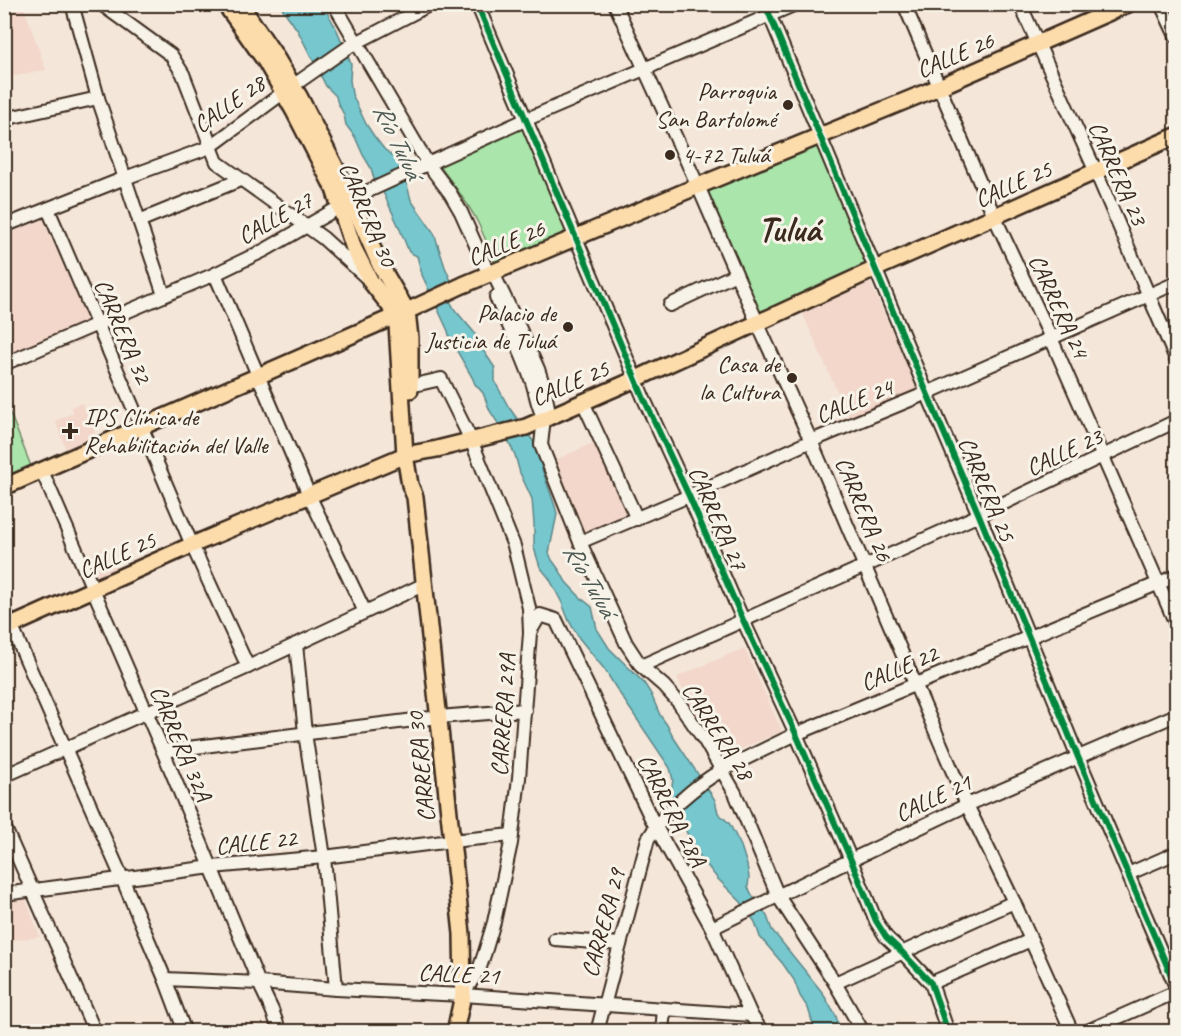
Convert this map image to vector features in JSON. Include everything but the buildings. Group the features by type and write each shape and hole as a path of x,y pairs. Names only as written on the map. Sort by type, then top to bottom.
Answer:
{"main road":[{"name":"CARRERA 30","path":"225,4 288,89"},
{"name":"CARRERA 30","path":"240,4 262,36 288,89 303,128 334,189 351,200 380,265 407,310 410,338 410,485 414,497 425,584 462,934 463,995 455,1032"},
{"name":"CALLE 26","path":"4,488 489,272 939,87 1128,4"},
{"name":"CALLE 25","path":"8,628 192,545 410,454 526,427 1176,136"},
{"name":"CARRERA 30","path":"351,200 354,249 372,282 386,300 407,310"},
{"name":"CARRERA 30","path":"407,310 398,330 410,454"}],"street":[{"path":"72,4 98,98 164,296"},
{"path":"101,4 171,55 183,74 217,162 333,246 372,282"},
{"name":"CARRERA 28","path":"334,4 354,44 428,164 461,212 489,272 519,327 538,369 548,408 544,418 541,445 580,543 626,643 641,666 679,703 700,733 716,773 735,794 778,896 835,982 863,1032"},
{"name":"CALLE 28","path":"4,226 210,147 308,74 354,44 431,4"},
{"name":"CARRERA 27","path":"477,4 636,379 796,734 876,921 886,937 931,983 948,1032"},
{"name":"CARRERA 26","path":"615,4 811,441 967,805 1014,902 1072,1032"},
{"name":"CALLE 27","path":"4,364 215,274 265,250 351,200 412,171 768,10 796,4"},
{"name":"CARRERA 24","path":"904,4 995,218 1052,338 1176,624"},
{"name":"CARRERA 23","path":"1020,4 1096,172 1176,359"},
{"path":"1161,4 1176,36"},
{"name":"CARRERA 25","path":"768,10 875,270 980,515 1078,757 1176,987"},
{"path":"4,119 98,98"},
{"path":"139,221 240,180"},
{"name":"CARRERA 32","path":"48,209 192,545 248,667"},
{"path":"215,274 309,495 365,612"},
{"path":"670,305 736,274"},
{"name":"CALLE 24","path":"580,543 1176,283"},
{"path":"410,386 441,379 476,439"},
{"path":"583,402 637,519"},
{"name":"CALLE 23","path":"641,666 980,515 1176,422"},
{"name":"CARRERA 29A","path":"463,995 480,967 494,922 512,835 519,778 530,633 529,608 514,546 476,439"},
{"name":"CARRERA 32A","path":"42,471 163,751 280,1032"},
{"name":"CALLE 22","path":"655,826 716,773 796,734 1176,576"},
{"path":"4,776 248,667 425,584"},
{"path":"4,609 8,628 122,878 185,1032"},
{"name":"CARRERA 28A","path":"530,633 540,615 556,620 655,826 712,928 762,1032"},
{"path":"296,644 305,733 324,857 336,989"},
{"path":"163,751 439,717 525,710"},
{"name":"CALLE 21","path":"712,928 967,805 1176,715"},
{"path":"4,826 95,1032"},
{"name":"CARRERA 29","path":"597,1032 644,850 655,826"},
{"name":"CALLE 22","path":"4,894 212,867 324,857 512,835"},
{"path":"1128,874 1176,853"},
{"path":"835,982 1014,902"},
{"path":"555,939 620,944"},
{"path":"931,983 1031,940"},
{"name":"CALLE 21","path":"165,979 463,995 752,1015"},
{"path":"1085,1032 1176,992"},
{"path":"662,1032 664,1009"}],"shaded area":[{"path":"4,5 23,5 46,70 5,78"},
{"path":"43,220 87,320 5,355 5,235"},
{"path":"870,282 918,390 849,418 802,312"},
{"path":"82,403 97,437 66,449 55,421 73,413 71,407"},
{"path":"597,441 630,516 583,536 551,462"},
{"path":"106,546 118,572 98,581 86,556"},
{"path":"744,648 782,731 723,757 702,718 696,720 677,677"},
{"path":"25,898 40,937 5,941 5,900"}],"green space":[{"path":"525,127 569,235 496,265 473,214 439,165"},
{"path":"817,144 866,265 761,314 708,191"},
{"path":"4,398 31,466 5,478 4,478"}],"water":[{"name":"Río Tuluá","path":"280,5 323,5 337,30 351,64 352,94 366,124 384,149 396,159 404,174 411,200 434,233 452,283 450,301 473,331 495,368 495,382 508,406 533,441 540,456 557,514 549,553 552,560 566,582 592,607 597,629 609,648 644,683 651,694 672,735 715,800 718,813 729,823 741,846 747,865 748,887 752,895 767,916 772,930 822,992 836,1016 840,1031 815,1031 808,1008 794,980 760,937 755,922 741,902 717,878 696,851 671,801 673,780 670,768 605,670 579,638 569,621 549,578 540,567 534,548 532,499 520,473 515,455 490,411 483,393 475,384 450,339 422,275 417,256 409,252 382,190 376,186 371,168 346,125 336,96 326,86 298,31"}],"railway":[{"path":"1171,1032 1176,1024"}],"cycle path":[{"path":"477,4 644,399 796,734 876,921 886,937 931,983 948,1032"},
{"path":"765,4 1176,987"}],"place":[{"name":"Parroquia San Bartolomé","path":"788,105"},
{"name":"4-72 Tuluá","path":"670,155"},
{"name":"Palacio de Justicia de Tuluá","path":"568,327"},
{"name":"Casa de la Cultura","path":"792,378"},
{"name":"IPS Clínica de Rehabilitación del Valle","path":"70,431"}],"district":[{"name":"Tuluá","path":"789,229"}]}
